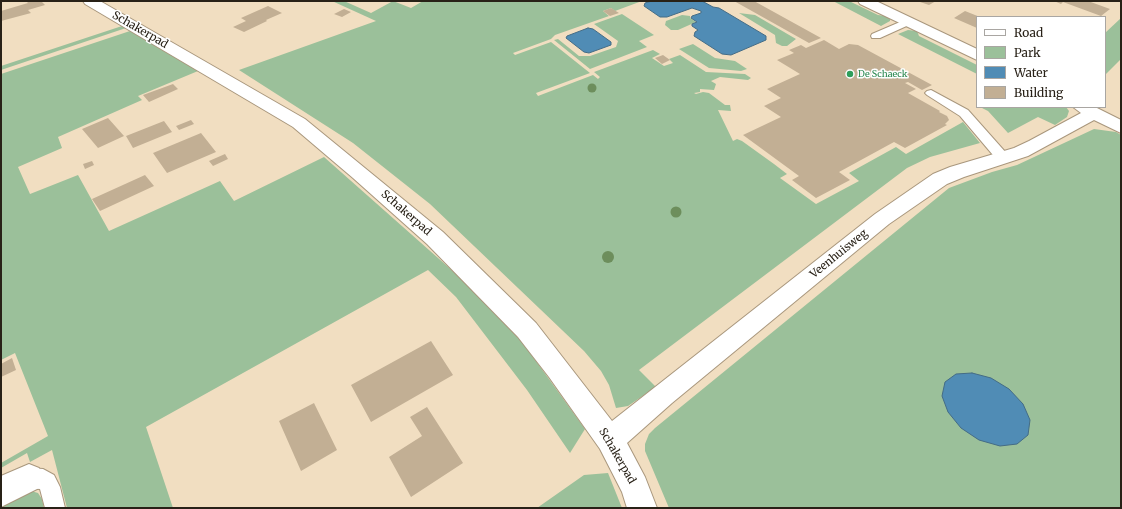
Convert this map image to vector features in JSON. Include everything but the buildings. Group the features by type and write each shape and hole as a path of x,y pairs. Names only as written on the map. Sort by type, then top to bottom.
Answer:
{"street":[{"name":"Schakerpad","path":"90,1 299,123 360,173 435,238 527,330 558,369 610,440 634,487 642,508"},
{"path":"865,1 976,56"},
{"name":"Veenhuisweg","path":"610,440 663,395 882,219 940,179 957,172 1003,158 1036,145 1088,110 1121,127"},
{"path":"1,492 29,478"}],"lane":[{"path":"876,36 908,22"},
{"path":"931,93 964,113 1003,158"},
{"path":"29,478 43,479 47,482 50,487 55,508"}],"green space":[{"path":"332,1 344,1 371,13 393,1 411,8 423,1 642,1 615,11 611,8 603,11 609,16 555,35 551,39 513,53 515,55 551,42 590,73 536,93 538,96 593,75 598,79 600,77 594,72 653,50 660,54 652,58 664,66 673,63 669,59 680,55 706,72 745,74 751,78 748,80 720,77 711,81 716,84 714,90 700,89 700,92 694,93 709,93 725,105 730,105 731,111 718,110 733,141 737,139 742,141 774,164 787,174 780,178 816,204 859,181 849,173 896,147 906,154 963,122 980,143 930,157 907,168 639,370 656,387 628,406 616,408 609,385 601,371 584,351 430,204 353,143 239,70 376,21"},
{"path":"833,1 849,1 878,15 886,16 890,19 890,21 881,26"},
{"path":"739,13 755,15 796,39 787,46 782,46 776,43 775,35"},
{"path":"622,14 654,35 639,41 647,47 590,69 554,40 558,39 579,56 590,56 616,47 618,41 594,24"},
{"path":"682,15 690,16 690,18 696,22 678,30 671,30 665,25 666,21"},
{"path":"1121,18 1121,59 1106,74 1106,32"},
{"path":"122,26 126,28 1,70 1,66"},
{"path":"908,30 917,31 919,36 976,64 976,73 898,34"},
{"path":"130,31 198,71 138,96 142,100 58,137 62,148 18,167 30,194 78,175 109,231 220,181 234,201 324,157 464,281 523,343 585,429 570,453 527,390 456,297 428,270 146,427 173,508 67,508 52,450 30,462 27,453 1,468 1,463 48,436 15,353 1,360 1,74"},
{"path":"693,44 715,58 735,61 747,69 741,71 709,68 679,49"},
{"path":"982,108 1067,108 1069,111 1067,117 1055,125 1038,117 1008,133 988,111"},
{"path":"1094,129 1116,132 1121,135 1121,508 669,508 645,451 645,444 649,434 655,428 949,188 992,172 1017,165"},
{"path":"608,473 622,508 537,508 584,475"},
{"path":"31,491 38,493 42,499 44,508 1,508 1,505"}],"water":[{"path":"652,1 702,1 713,7 719,8 766,36 766,40 731,55 722,54 694,36 695,32 698,30 692,26 692,24 697,22 691,18 692,16 701,13 701,11 692,8 667,17 660,17 644,6 645,3"},
{"path":"588,28 593,29 611,42 611,45 589,53 584,52 566,38 567,36"},
{"path":"972,373 991,378 1009,389 1023,404 1030,420 1028,435 1017,444 1000,446 979,440 961,428 948,412 942,396 945,382 956,374"}],"place":[{"name":"De Schaeck","path":"850,74"}]}
